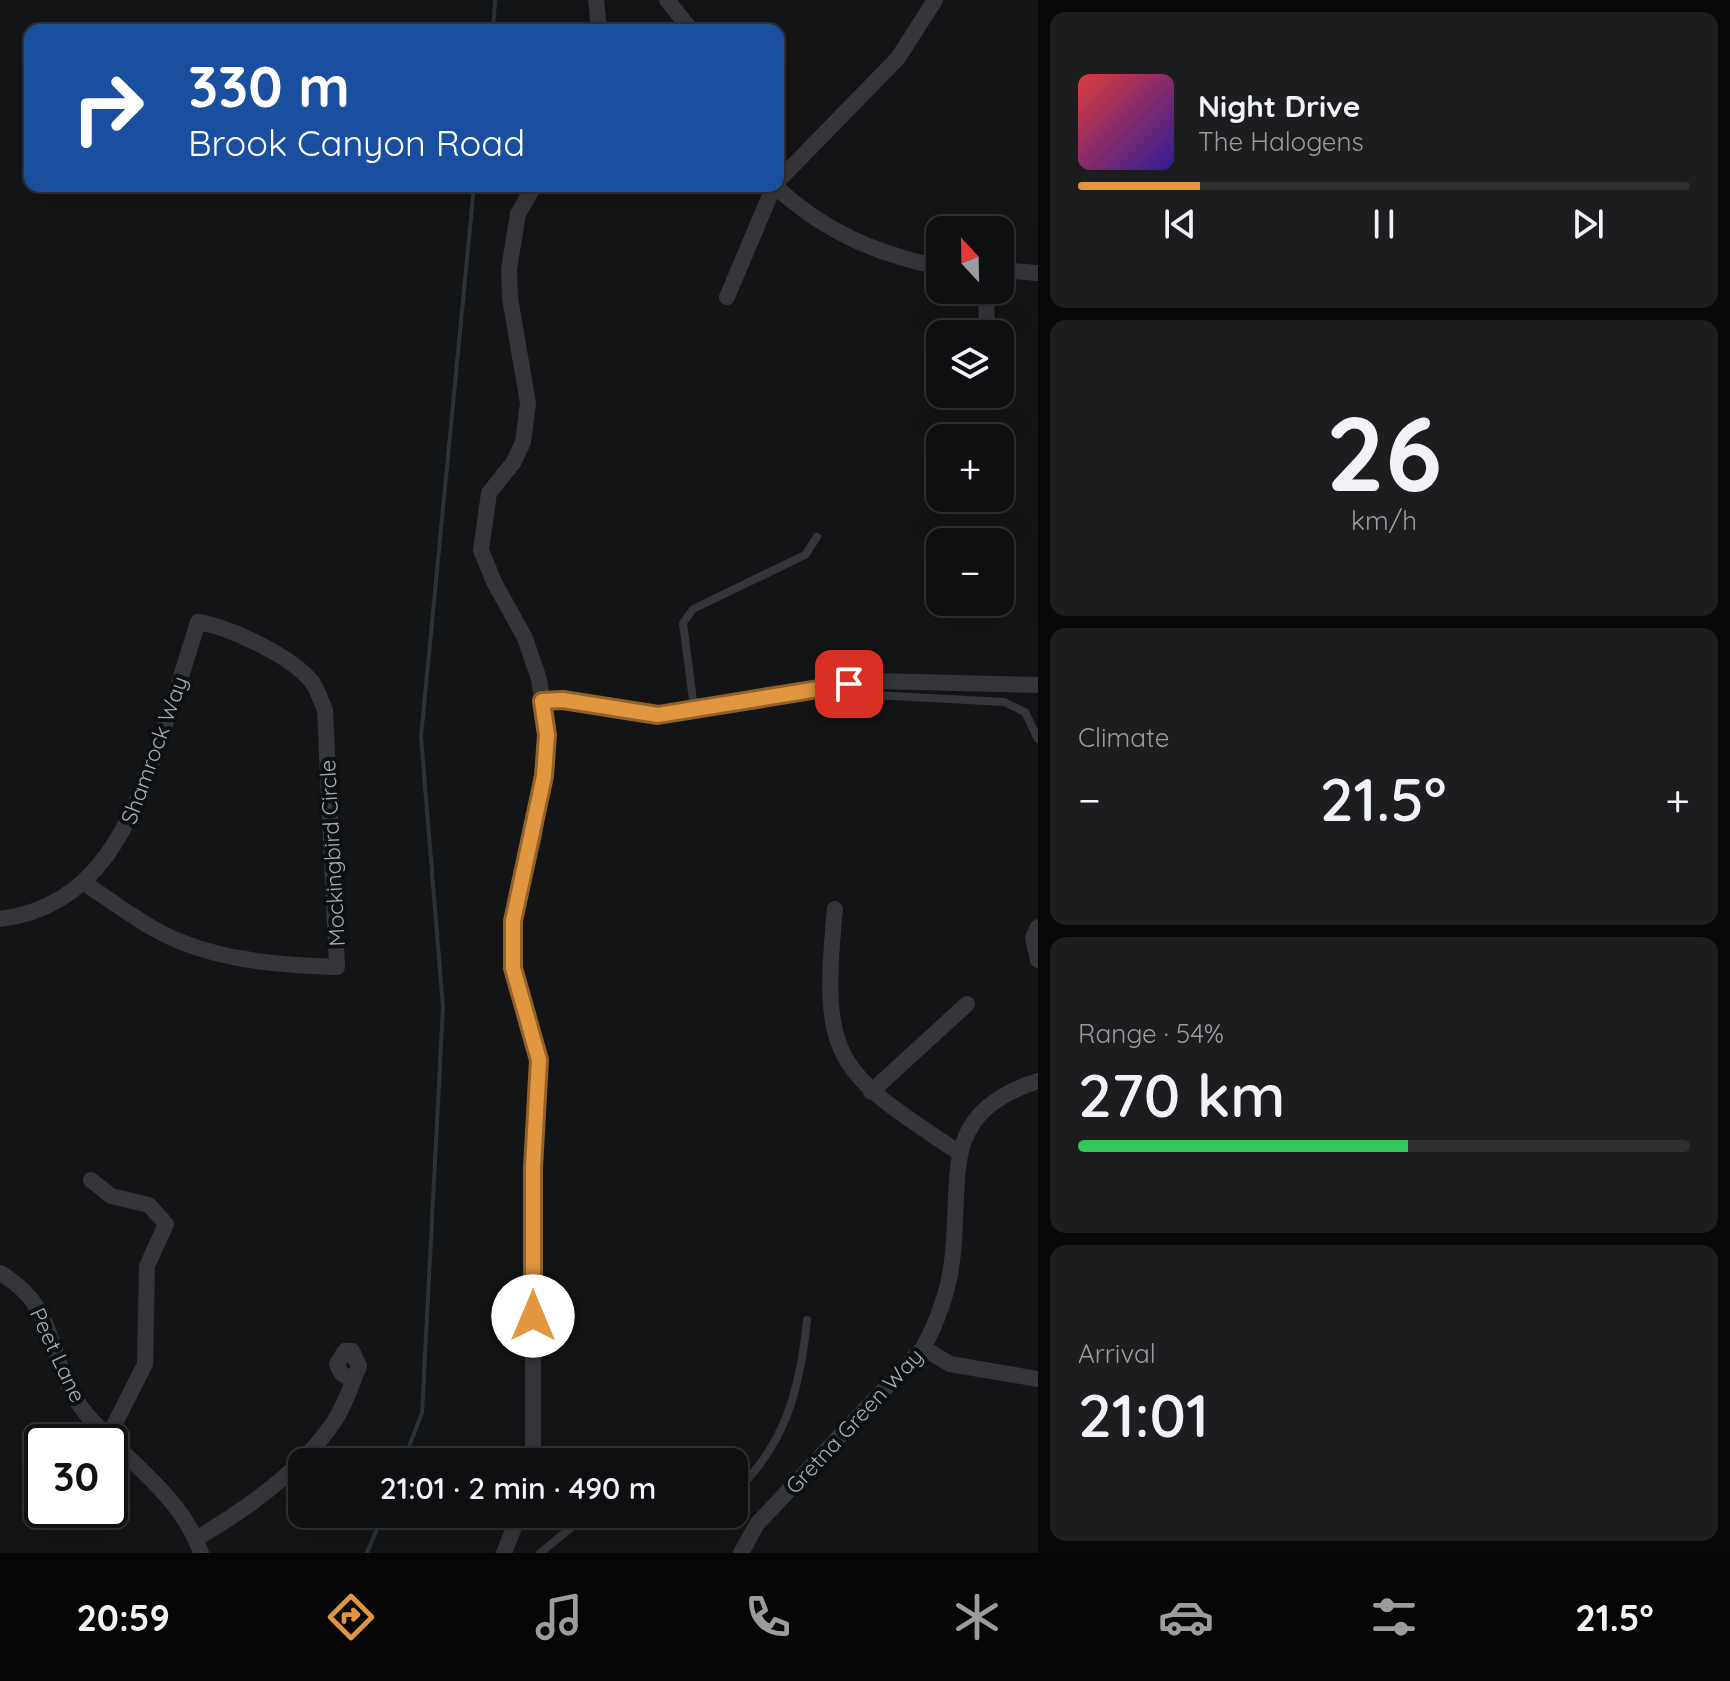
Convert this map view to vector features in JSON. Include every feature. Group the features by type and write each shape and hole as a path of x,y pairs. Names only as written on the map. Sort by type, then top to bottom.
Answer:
{"street":[{"path":"596,0 598,24"},
{"path":"667,0 686,24"},
{"path":"784,175 898,58 935,0"},
{"path":"531,192 518,214 509,269 510,298 528,403 523,442 513,463 489,493 481,550 494,582 525,638 542,701 547,735 544,776 513,921 513,968 539,1060 533,1168 533,1448"},
{"path":"727,297 771,192"},
{"path":"781,192 800,209 858,244 926,264"},
{"path":"1014,271 1038,273"},
{"name":"Shamrock Way","path":"0,919 33,911 59,899 83,882 117,844 137,808 198,622 225,626 296,668"},
{"name":"Mockingbird Circle","path":"83,882 156,930 191,945 263,963 337,967 325,710 312,682 296,668"},
{"path":"542,701 563,700 658,715 849,684 1038,685"},
{"path":"835,909 829,971 836,1037 856,1078 871,1092 958,1152"},
{"path":"1038,927 1033,938 1038,960"},
{"path":"871,1092 967,1004"},
{"name":"Gretna Green Way","path":"741,1553 757,1524 923,1348 952,1264 958,1152 967,1128 994,1102 1038,1081"},
{"path":"91,1180 111,1196 149,1205 166,1224 147,1266 145,1364 115,1424"},
{"name":"Peet Lane","path":"3,1280 20,1284 44,1314 52,1349 71,1391 98,1424"},
{"path":"923,1348 950,1364 1038,1379"},
{"path":"199,1546 266,1492 310,1450 338,1415 354,1378"},
{"name":"Peet Lane","path":"128,1455 170,1500 199,1546"},
{"path":"504,1553 514,1528"}],"lane":[{"path":"694,708 683,623 693,609 805,555 817,537"},
{"path":"849,684 874,695 1004,702 1025,712 1038,739"},
{"path":"748,1480 761,1467 791,1410 807,1320"},
{"path":"540,1553 571,1528"}],"waterway":[{"path":"493,24 495,0"},
{"path":"408,1448 422,1413 443,1007 421,737 473,192"},
{"path":"367,1553 377,1528"}],"route":[{"path":"533,1316 533,1168 539,1052 513,968 513,921 534,837 544,776 547,735 542,701 563,700 658,715 849,684"}]}
